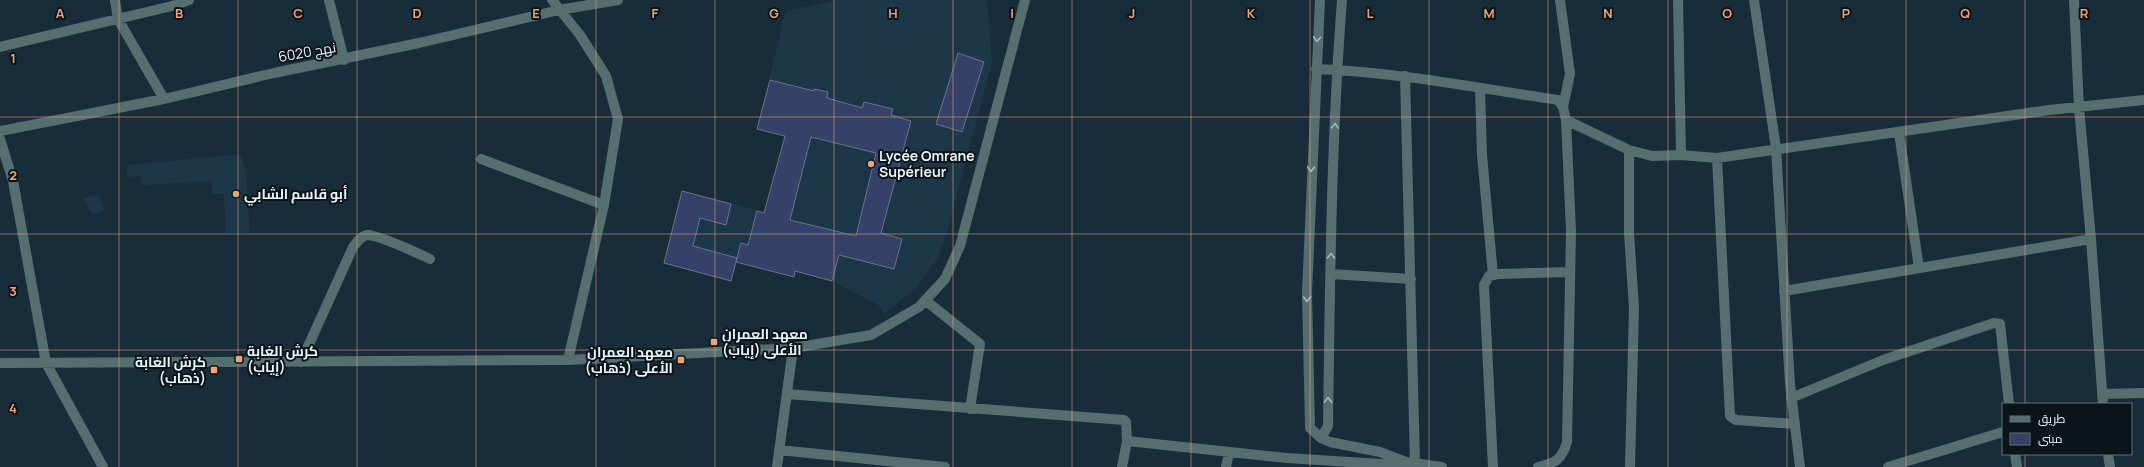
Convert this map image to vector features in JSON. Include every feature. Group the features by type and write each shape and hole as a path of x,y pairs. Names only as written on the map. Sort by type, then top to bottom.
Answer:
{"street":[{"path":"115,0 118,19 164,99"},
{"path":"0,47 172,6 189,0"},
{"path":"329,0 344,60"},
{"path":"552,0 580,35 606,76 618,118 604,205 568,360"},
{"name":"نهج 6020","path":"0,131 164,99 274,73 344,60 559,10 618,0"},
{"path":"0,363 568,360 793,348 871,335 919,307 945,279 960,246 1025,0"},
{"path":"1320,0 1307,292 1310,428 1321,438 1330,442 1380,452 1410,462 1442,467"},
{"path":"1321,438 1328,426 1336,69 1342,0"},
{"path":"1560,0 1570,74 1563,107"},
{"path":"1678,0 1681,155"},
{"path":"1754,0 1776,148 1791,398 1800,467"},
{"path":"2074,0 2079,108 2103,399 2144,393"},
{"path":"1316,68 1406,76 1558,100 1563,107 1566,120 1571,231 1567,442 1564,453 1560,458 1551,464 1538,467"},
{"path":"1406,76 1411,279 1410,462"},
{"path":"1480,88 1482,155 1493,275"},
{"path":"1566,120 1629,150 1652,156 1681,155 1717,158 1776,148 2048,110 2079,108 2144,100"},
{"path":"1899,132 1919,268"},
{"path":"0,139 13,181 46,363 102,467"},
{"path":"1629,150 1629,232 1634,308 1630,467"},
{"path":"1717,158 1730,416 1736,420 1795,424"},
{"path":"481,159 604,205"},
{"path":"301,362 353,247 359,239 366,235 376,237 430,259"},
{"path":"1784,291 2091,239"},
{"path":"1493,467 1484,285 1489,276 1493,275 1570,272"},
{"path":"1331,274 1411,279"},
{"path":"925,300 980,344 970,409"},
{"path":"1791,398 1883,360 1994,323 2000,324 2009,403"},
{"path":"777,467 793,348"},
{"path":"787,394 1124,420 1126,422 1127,441 1122,467"},
{"path":"1888,467 2002,432"},
{"path":"1127,441 1229,453 1286,462 1371,465 1410,462"},
{"path":"779,450 945,467"},
{"path":"1226,467 1229,453"},
{"path":"2015,455 2017,467"},
{"path":"2108,455 2110,467"}],"shaded area":[{"name":"Lycée Omrane Supérieur","path":"837,0 987,0 992,62 947,232 938,258 917,287 884,314 880,306 832,281 795,272 794,277 736,262 731,281 664,263 682,191 765,212 785,136 757,129 786,11"},
{"name":"أبو قاسم الشابي","path":"241,154 246,173 250,233 226,233 224,194 213,194 211,181 142,185 140,176 126,177 128,165"},
{"path":"99,195 104,211 93,215 83,198"}],"building":[{"path":"958,53 984,62 962,132 936,124"},
{"path":"770,80 814,91 814,89 828,92 827,98 862,108 864,102 893,109 891,115 911,121 881,233 902,239 894,269 839,255 832,281 795,271 794,277 736,262 741,243 748,245 757,211 764,213 785,136 757,129","holes":["811,137 876,153 856,236 790,220"]},
{"path":"682,191 731,204 726,225 700,218 693,246 737,258 731,281 664,263"}],"place":[{"name":"Lycée Omrane Supérieur","path":"871,164"},
{"name":"أبو قاسم الشابي","path":"236,194"},
{"name":"معهد العمران الأعلى (إياب)","path":"714,342"},
{"name":"كرش الغابة (إياب)","path":"239,359"},
{"name":"معهد العمران الأعلى (ذهاب)","path":"681,360"},
{"name":"كرش الغابة (ذهاب)","path":"214,370"}]}
